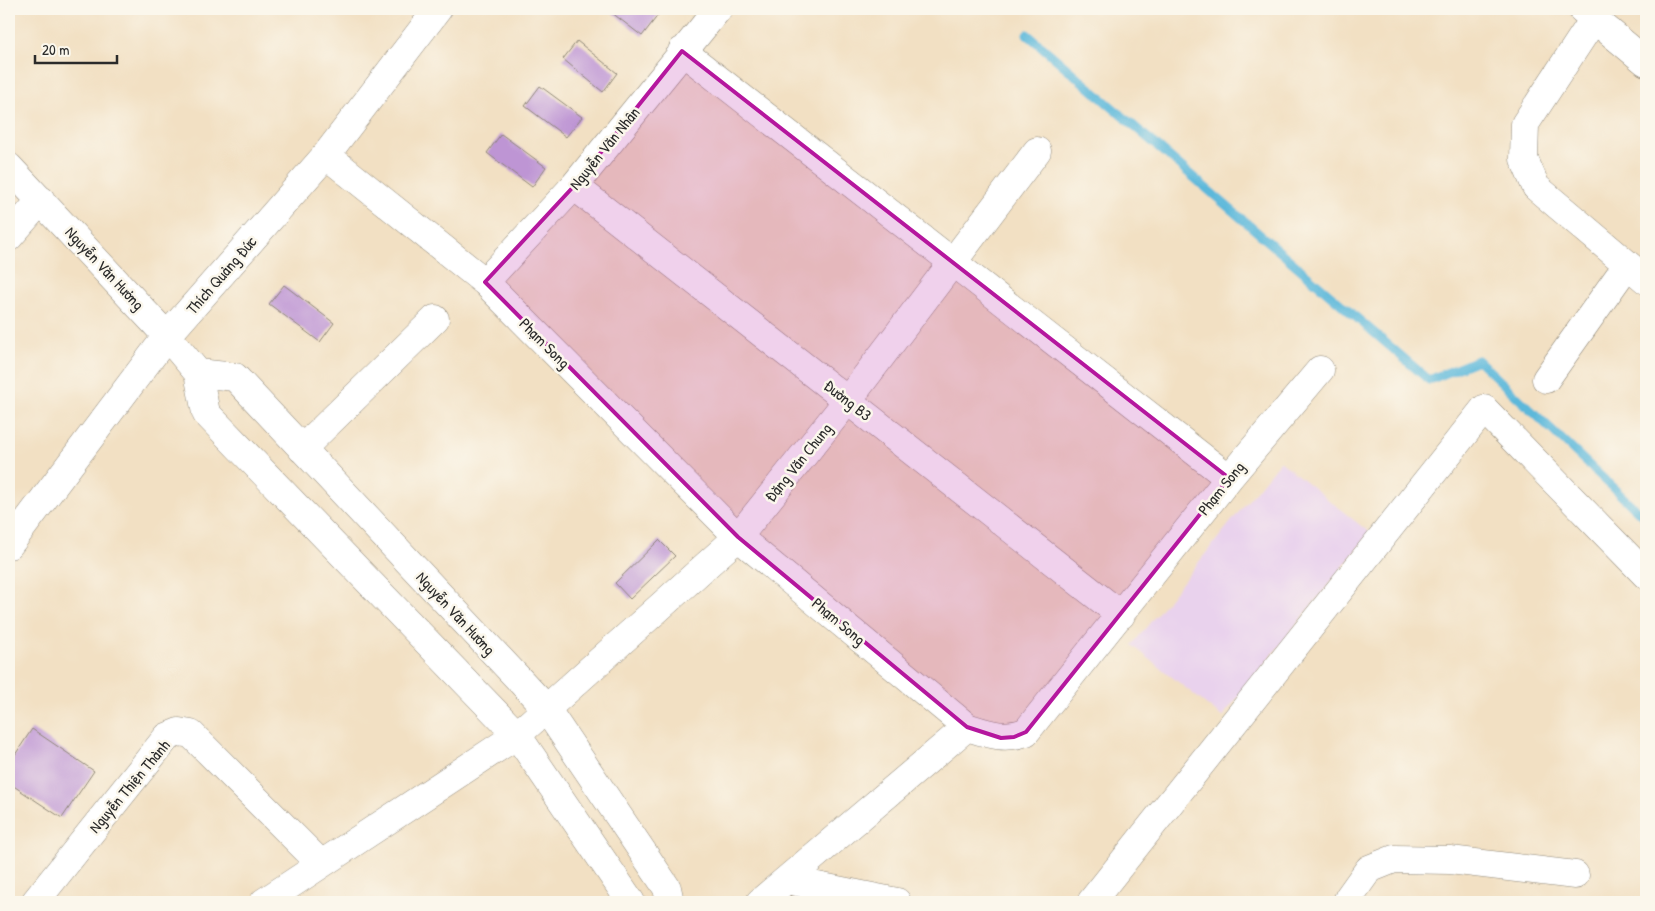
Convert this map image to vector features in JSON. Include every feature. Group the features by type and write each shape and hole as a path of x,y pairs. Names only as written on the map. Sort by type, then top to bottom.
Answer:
{"street":[{"name":"Thích Quảng Đức","path":"9,545 167,336 326,155 438,9"},
{"name":"Nguyễn Văn Nhân","path":"485,282 574,186 718,9"},
{"path":"1546,379 1637,272 1536,188 1524,159 1525,124 1588,14 1646,62"},
{"path":"682,51 1229,478"},
{"name":"Đặng Văn Chung","path":"264,902 517,735 545,707 738,537 848,400 1037,151"},
{"name":"Phạm Song","path":"326,155 485,282 738,537 967,727 1001,738 1014,737 1026,732 1229,478 1320,370"},
{"name":"Nguyễn Văn Hưởng","path":"9,167 167,336 198,373 206,413 517,735 631,902"},
{"name":"Đường B3","path":"574,186 1121,615"},
{"path":"9,237 41,200"},
{"path":"302,450 434,319"},
{"name":"Nguyễn Văn Hưởng","path":"198,373 235,378 545,707 667,888 670,902"},
{"path":"1091,902 1484,409 1646,575"},
{"path":"760,902 967,727"},
{"name":"Nguyễn Thiện Thành","path":"35,902 166,737 178,732 191,734 321,864"},
{"path":"1348,902 1349,897 1369,869 1394,859 1450,860 1575,875"},
{"path":"787,880 898,902"}],"highlighted area":[{"path":"682,51 1229,478 1026,732 1014,737 1001,738 967,727 738,537 485,282 574,186"}],"shaded area":[{"path":"1280,461 1370,533 1222,717 1132,645"}],"building":[{"path":"607,9 660,9 662,10 642,36"},
{"path":"577,41 617,73 603,92 563,59"},
{"path":"540,86 582,117 566,137 525,106"},
{"path":"501,134 546,167 532,187 487,153"},
{"path":"284,285 334,323 320,342 269,304"},
{"path":"659,540 675,556 630,599 615,583"},
{"path":"32,729 94,771 62,818 9,783 9,764"}],"waterway":[{"path":"1027,34 1429,380 1478,360 1646,519"}]}
